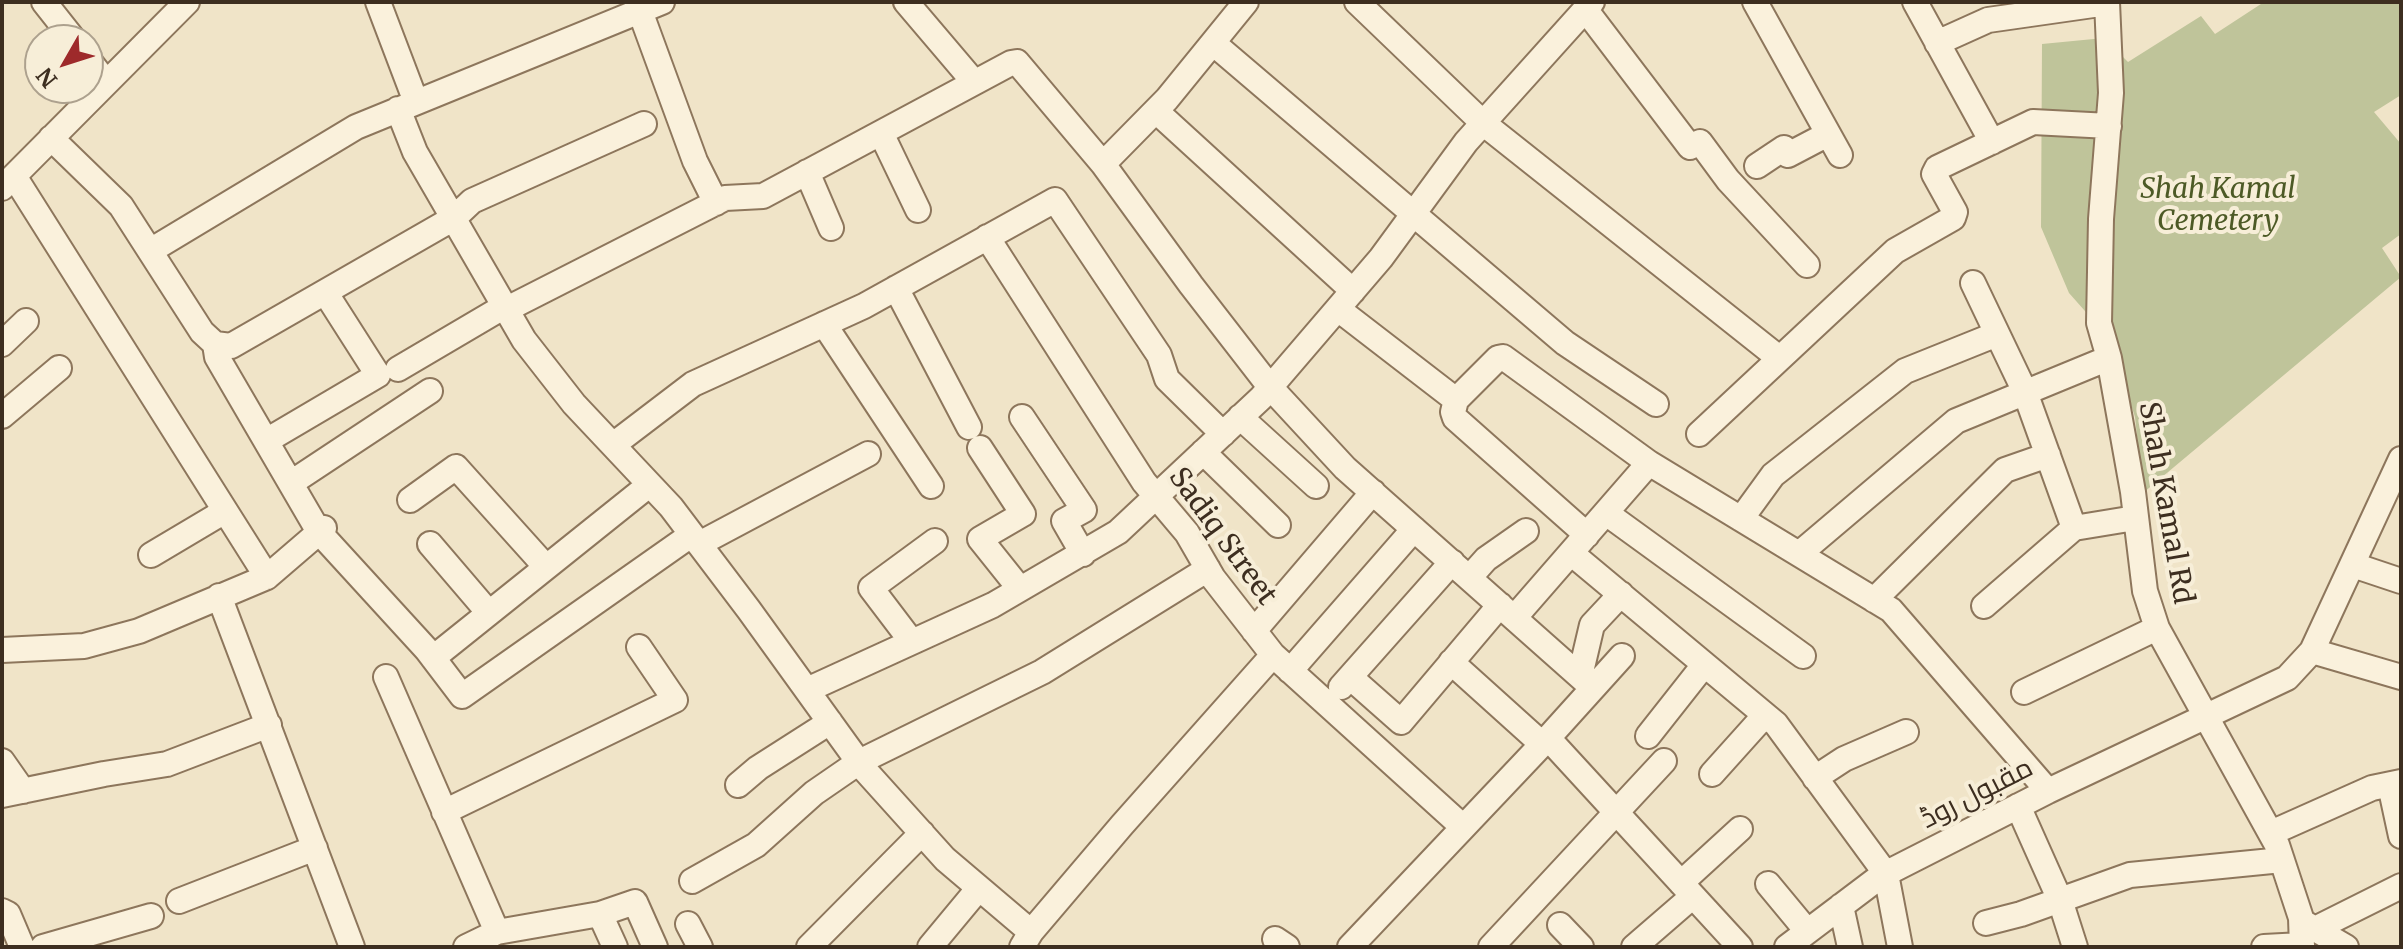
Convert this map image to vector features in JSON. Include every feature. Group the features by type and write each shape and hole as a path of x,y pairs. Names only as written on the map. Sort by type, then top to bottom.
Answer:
{"street":[{"path":"44,2 61,24"},
{"path":"187,2 105,81 8,182 267,577"},
{"path":"378,2 407,106 415,152 524,340 574,404 695,540 859,762 945,859 979,888 1026,940 1122,825 1414,529"},
{"path":"906,2 974,82"},
{"path":"1103,164 1156,111 1246,2"},
{"path":"1357,2 1483,123 1779,358"},
{"path":"1915,2 1992,142"},
{"path":"1937,43 1988,20 2107,2"},
{"name":"Shah Kamal Rd","path":"2107,2 2111,93 2101,219 2099,323 2109,358 2145,591 2157,628 2271,833 2305,935"},
{"path":"1757,166 1784,148 1788,155 1834,145 1763,5"},
{"path":"150,251 356,127 651,6 695,161 716,203"},
{"path":"807,690 1020,589 1118,532 1270,387 1345,300 1483,123 1582,7 1690,147 1700,142 1728,180 1807,265"},
{"path":"1213,43 1565,343 1656,404"},
{"path":"398,369 506,307 725,198 763,196 1017,62 1103,164 1270,387 1345,468 1587,682"},
{"path":"1156,111 1345,300 1456,400"},
{"path":"1699,434 1895,251 1953,218 1955,212 1935,171 2033,122 2109,126"},
{"path":"51,138 121,206 202,332 215,344 231,346 454,218 472,201 644,124"},
{"path":"881,133 918,210"},
{"path":"807,172 831,228"},
{"path":"613,445 693,384 896,288 1052,200 1058,201 1159,355 1167,379 1316,486"},
{"name":"Sadiq Street","path":"987,237 1144,482 1187,533 1208,569 1254,631 1281,663 1463,827"},
{"path":"1973,283 2025,392 2074,528"},
{"path":"896,288 975,437 1023,514 980,539 1020,589"},
{"path":"266,441 378,375 325,292"},
{"path":"2,344 26,321"},
{"path":"824,324 931,486"},
{"path":"1741,519 1773,475 1905,371 1997,334"},
{"path":"215,344 217,357 321,530 433,658 462,696 695,540 868,454"},
{"path":"1900,947 1886,874 1776,724 1621,594 1579,544 1455,418 1456,400 1498,358 1503,357 1649,463 1891,610 2048,791"},
{"path":"1799,554 1956,421 2109,358"},
{"path":"2,416 59,368"},
{"path":"291,483 430,391"},
{"path":"1022,417 1084,510 1064,521 1083,554"},
{"path":"1203,452 1278,525"},
{"path":"1874,600 2005,470 2048,455"},
{"path":"1350,677 1401,722 1451,662 1579,544 1649,463"},
{"path":"410,500 456,467 546,567"},
{"path":"2207,715 2287,678 2312,651 2399,469"},
{"path":"433,658 649,485"},
{"path":"1254,631 1373,492"},
{"path":"151,555 225,511"},
{"path":"1606,513 1803,656"},
{"path":"1984,606 2074,528 2135,518"},
{"path":"2,650 84,646 139,631 267,577 321,530"},
{"path":"1326,704 1460,570 1486,559 1526,531"},
{"path":"912,642 871,588 935,541"},
{"path":"430,544 489,613"},
{"path":"2353,565 2401,581"},
{"path":"692,881 756,845 814,793 859,762 1042,672 1208,569"},
{"path":"1587,682 1592,625 1621,594"},
{"path":"219,596 352,947"},
{"path":"2024,692 2157,628"},
{"path":"444,812 675,700 639,647"},
{"path":"2312,651 2401,677"},
{"path":"1350,947 1545,741 1587,682 1622,656"},
{"path":"1451,662 1545,741 1740,947"},
{"path":"1648,736 1704,665"},
{"path":"386,677 497,932"},
{"path":"1712,774 1765,715"},
{"name":"مقبول روڈ","path":"1787,947 1886,874 2048,791 2207,715"},
{"path":"738,785 758,768 830,722"},
{"path":"2,761 12,793 167,764 269,725"},
{"path":"1815,778 1844,759 1906,732"},
{"path":"1491,947 1664,761"},
{"path":"2271,833 2372,788 2396,784 2401,836"},
{"path":"2018,806 2060,900 2075,947"},
{"path":"1634,947 1740,829"},
{"path":"809,947 922,833"},
{"path":"179,901 315,848"},
{"path":"1986,923 2021,914 2130,875 2282,860"},
{"path":"1768,884 1807,931"},
{"path":"2264,947 2305,935 2401,886"},
{"path":"930,947 979,888"},
{"path":"466,947 497,932 600,914 635,902 655,947"},
{"path":"1841,906 1850,947"},
{"path":"2,911 8,914 22,947"},
{"path":"600,914 615,947"},
{"path":"43,947 151,916"},
{"path":"688,924 700,947"},
{"path":"1560,925 1581,947"},
{"path":"2305,935 2346,947"}],"green space":[{"name":"Shah Kamal Cemetery","path":"2264,2 2401,2 2401,95 2374,112 2401,144 2401,234 2382,248 2401,277 2143,493 2135,417 2115,355 2108,337 2069,293 2041,227 2042,44 2104,38 2128,62 2201,16 2215,34"}]}
